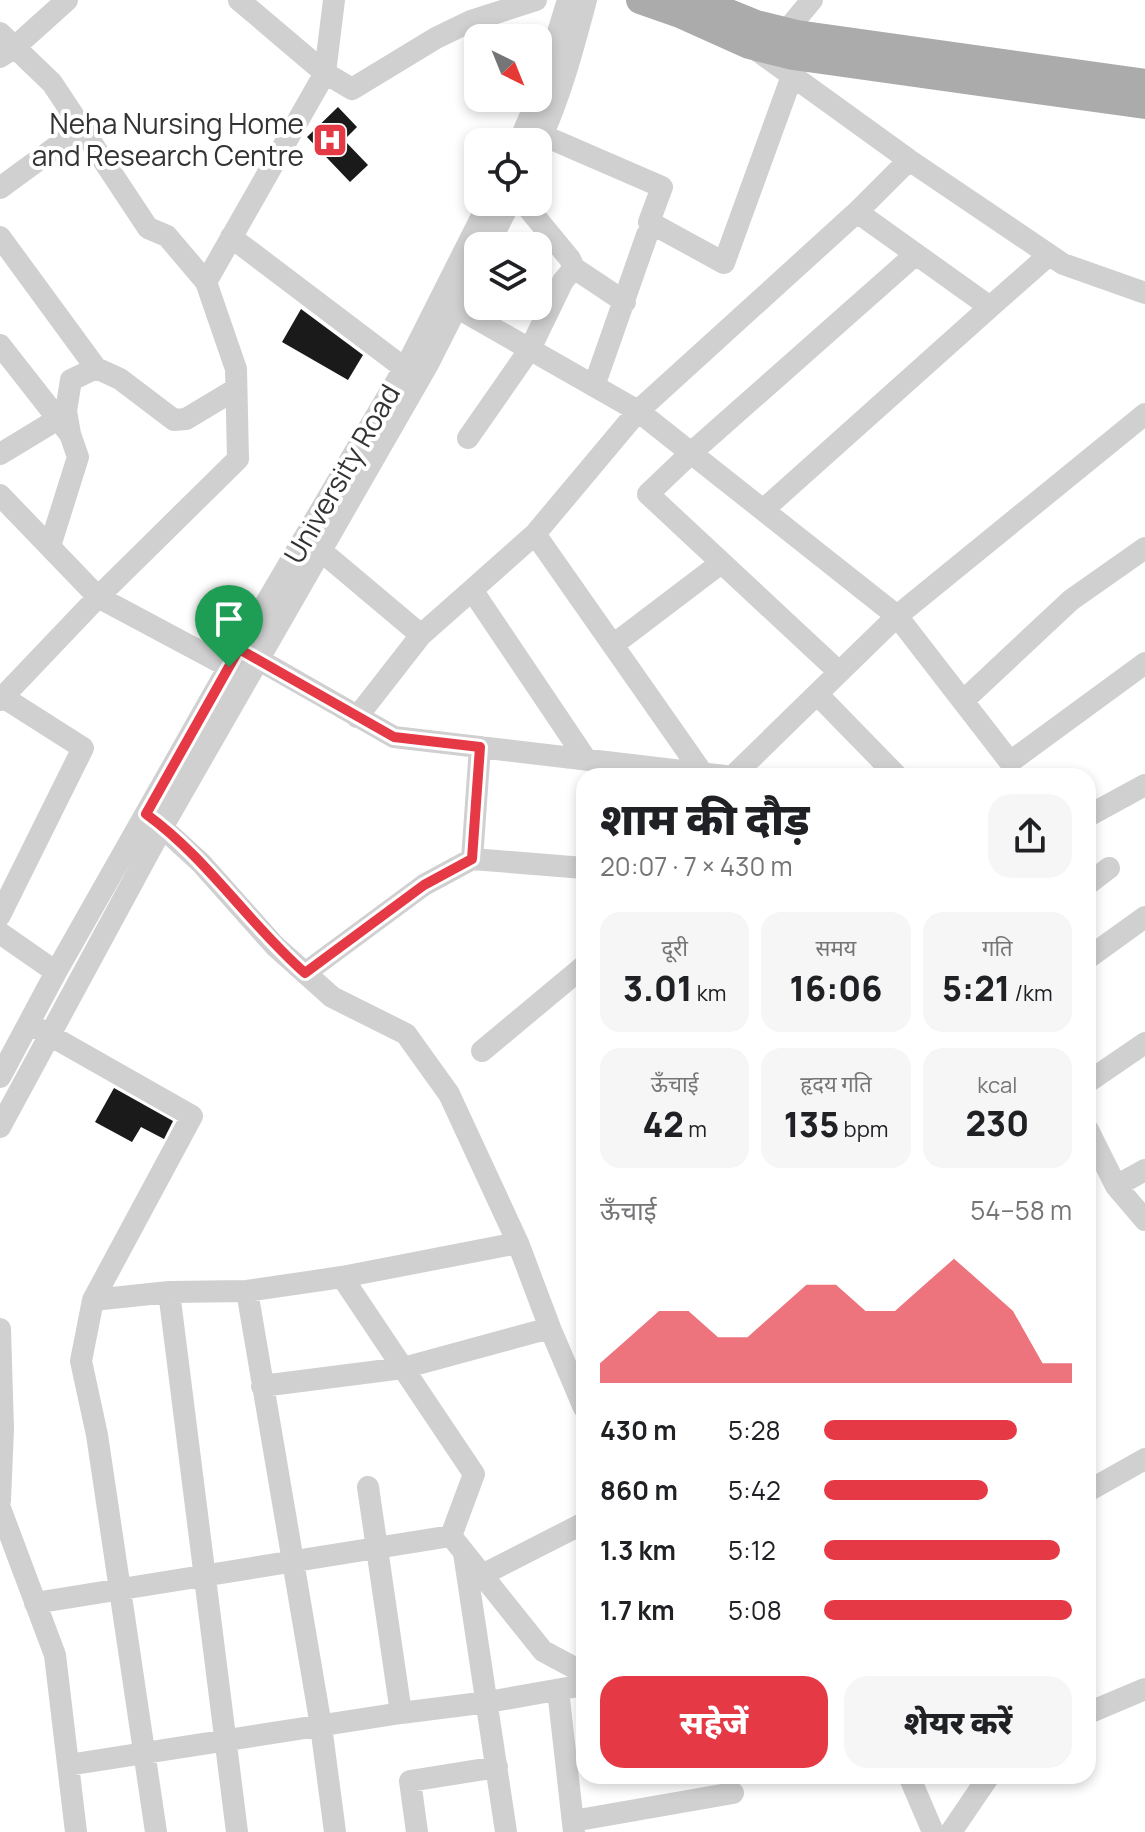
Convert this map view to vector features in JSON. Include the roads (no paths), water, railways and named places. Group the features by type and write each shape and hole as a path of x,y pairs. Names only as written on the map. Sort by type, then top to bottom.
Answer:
{"main road":[{"path":"640,0 749,45 793,56 1145,105"},
{"path":"697,0 756,24 786,31 1145,83"}],"street":[{"path":"0,915 83,748 1,698 238,459 236,369 206,282 167,236 148,228 52,83 5,46 67,0"},
{"path":"239,0 325,73 352,89 436,38 471,21 536,0"},
{"path":"206,282 325,73 334,0"},
{"path":"552,52 568,0"},
{"path":"545,128 564,78 586,0"},
{"path":"786,31 812,0"},
{"path":"749,45 909,160 1063,264 1145,293"},
{"path":"552,145 662,187 649,222 724,263 792,76"},
{"path":"0,188 82,128"},
{"path":"357,717 421,635 535,534 638,411 857,212 909,160"},
{"path":"857,212 990,307"},
{"name":"University Road","path":"0,1127 49,1035 234,658 404,368 482,216"},
{"path":"535,216 574,268 625,302"},
{"path":"594,386 647,235"},
{"path":"0,237 96,368 120,379 174,420 186,419 236,389"},
{"path":"231,237 404,368"},
{"path":"839,672 648,494 916,254"},
{"path":"763,510 1049,255"},
{"path":"468,438 530,349 563,281 574,268"},
{"name":"University Road","path":"0,1077 56,972 260,659 428,364 464,292"},
{"path":"456,307 638,411 897,616 1010,762 1145,663"},
{"path":"0,345 70,434"},
{"path":"50,546 78,457 66,411 71,380 96,368"},
{"path":"741,768 897,616 1145,414"},
{"path":"0,454 48,425"},
{"path":"0,495 98,597 234,658 260,659 394,737 656,768"},
{"path":"535,534 613,645 683,768"},
{"path":"963,701 1071,600 1145,548"},
{"path":"320,550 421,635"},
{"path":"613,645 721,563"},
{"path":"472,590 585,758"},
{"path":"817,694 889,768"},
{"path":"472,859 480,747"},
{"path":"1096,811 1119,797 1142,794"},
{"path":"154,820 210,872 275,946 332,997 406,1034 428,1062 456,1108 518,1243 576,1389"},
{"path":"305,973 424,885 472,859 576,867"},
{"path":"1096,878 1109,868"},
{"path":"1096,952 1145,917"},
{"path":"0,933 56,972"},
{"path":"482,1051 576,977"},
{"path":"29,1023 192,1116 93,1300 81,1361 97,1435 156,1832"},
{"path":"1096,1077 1145,1043"},
{"path":"1096,1146 1116,1186 1145,1220"},
{"path":"1116,1186 1145,1170"},
{"path":"93,1300 169,1292 247,1291 342,1277 518,1243"},
{"path":"342,1277 474,1474 457,1544 488,1702 506,1832"},
{"path":"247,1291 321,1726 335,1832"},
{"path":"169,1292 237,1832"},
{"path":"262,1386 403,1368 550,1328"},
{"path":"0,1329 3,1429 0,1500"},
{"path":"1096,1487 1145,1459"},
{"path":"368,1487 401,1713"},
{"path":"0,1508 55,1655 76,1832"},
{"path":"482,1575 576,1529"},
{"path":"35,1603 378,1548 457,1544"},
{"path":"457,1544 543,1651 576,1669"},
{"path":"68,1765 576,1687"},
{"path":"1096,1710 1145,1689"},
{"path":"558,1690 574,1747 573,1827 733,1793"},
{"path":"417,1832 410,1781 497,1767"},
{"path":"912,1784 933,1832"},
{"path":"951,1832 984,1784"}],"place":[{"name":"Neha Nursing Home and Research Centre","path":"330,140"}]}
